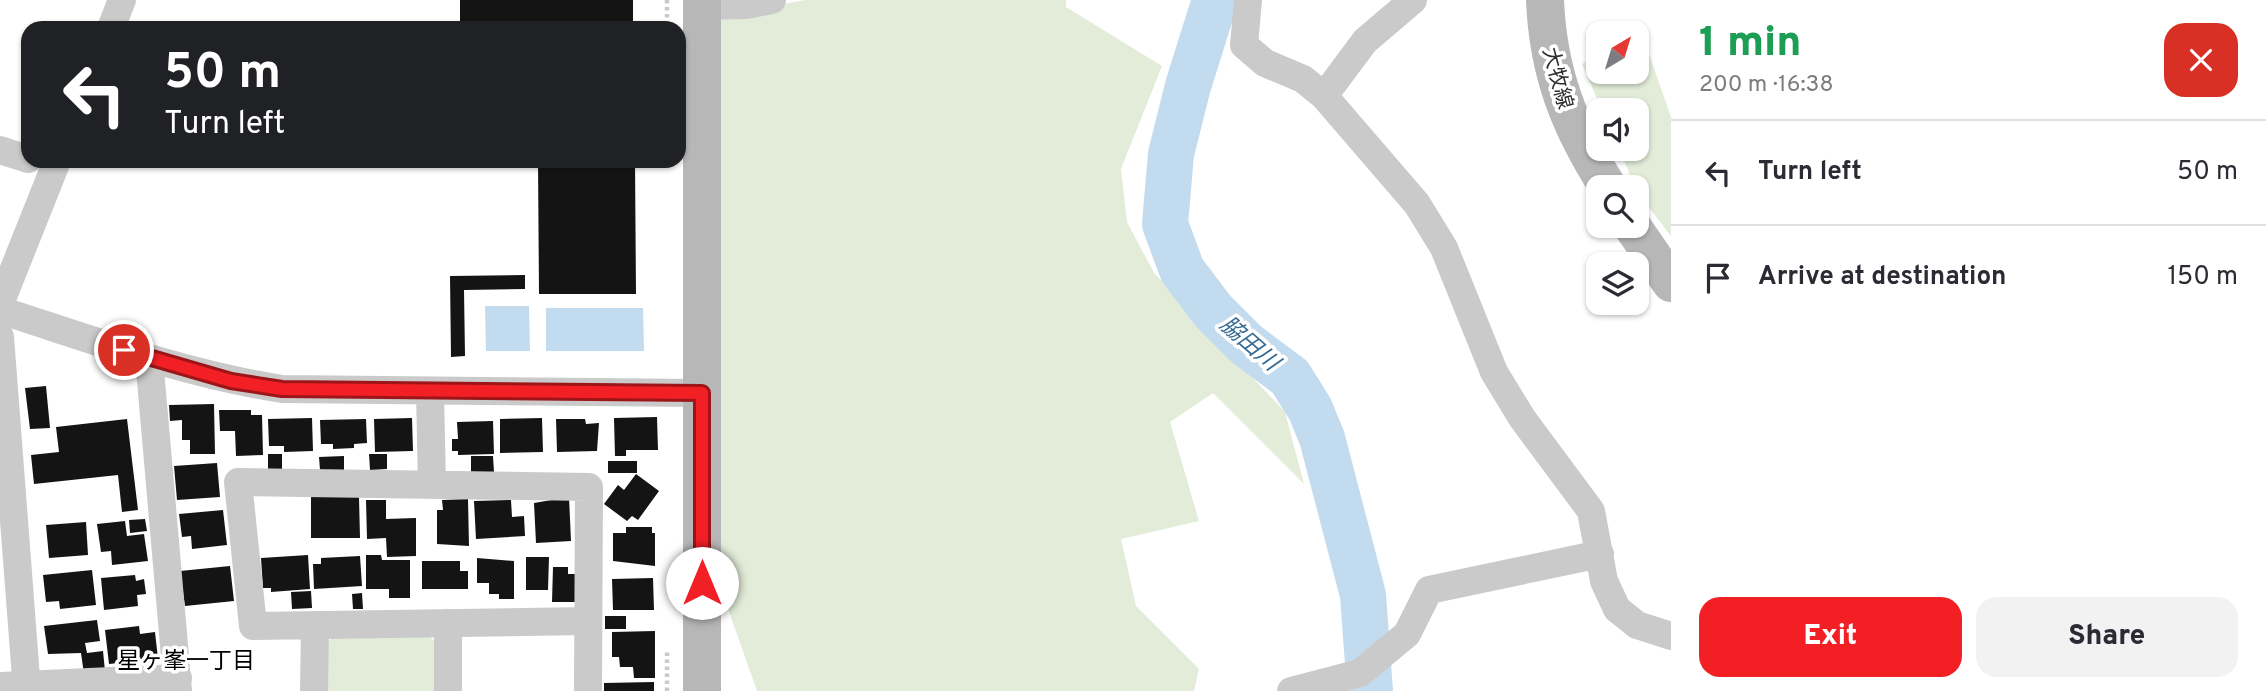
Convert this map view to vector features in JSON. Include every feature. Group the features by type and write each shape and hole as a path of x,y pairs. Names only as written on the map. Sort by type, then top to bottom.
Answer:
{"street":[{"path":"114,21 122,0"},
{"path":"702,691 702,393 690,2 746,5 772,0"},
{"path":"1248,0 1244,45 1265,63 1303,79 1324,96 1417,204 1437,237 1494,372 1522,418 1591,511 1604,581 1617,609 1637,625 1671,636"},
{"path":"1324,96 1364,41 1413,0"},
{"name":"大牧線","path":"1545,0 1550,63 1567,115 1601,175"},
{"path":"0,150 21,156"},
{"path":"0,303 41,168"},
{"path":"1640,238 1671,283"},
{"path":"0,310 149,358 231,381 282,389 702,393"},
{"path":"0,337 18,688 178,685 149,358"},
{"path":"430,391 432,485"},
{"path":"588,691 589,621 589,487 238,482 253,626 589,621"},
{"path":"1291,691 1360,673 1407,634 1429,590 1600,554"},
{"path":"448,623 448,691"},
{"path":"314,625 314,691"}],"path":[{"path":"673,21 690,2"}],"green space":[{"path":"805,0 1066,0 1066,7 1162,66 1121,169 1127,222 1154,273 1285,412 1304,484 1213,393 1170,422 1199,521 1121,539 1136,606 1199,669 1194,691 757,691 720,586 720,16"},
{"path":"1649,54 1671,117 1671,236 1649,207 1649,175 1630,175 1624,161 1649,161 1649,98 1597,98 1591,84 1649,84"},
{"path":"427,635 439,644 439,691 325,691 326,644 332,638"}],"water":[{"path":"485,306 529,306 530,351 486,351"},
{"path":"546,308 643,308 644,351 546,351"}],"building":[{"path":"460,0 633,0 633,21 460,21"},
{"path":"538,168 635,168 636,294 539,294"},
{"path":"525,275 525,289 464,290 465,356 451,357 450,276"},
{"path":"46,386 50,428 30,429 25,388"},
{"path":"214,404 215,454 190,454 190,440 182,440 182,420 170,421 169,405"},
{"path":"219,410 251,410 251,415 262,415 263,455 236,456 235,431 220,431"},
{"path":"657,417 658,450 626,450 626,456 615,456 614,418"},
{"path":"312,418 313,451 284,452 284,446 269,446 268,419"},
{"path":"412,418 413,451 375,452 374,419"},
{"path":"542,418 543,452 500,453 500,419"},
{"path":"127,419 138,510 122,512 118,475 34,484 31,455 59,452 56,427"},
{"path":"366,419 367,443 354,444 354,448 333,449 333,444 321,444 320,420"},
{"path":"556,419 585,419 586,424 599,423 597,451 557,452"},
{"path":"493,421 494,454 458,455 458,451 452,451 452,439 458,439 457,422"},
{"path":"268,454 282,454 282,471 268,471"},
{"path":"369,454 387,454 387,469 370,470"},
{"path":"344,456 344,470 320,470 319,457"},
{"path":"471,456 493,456 494,472 471,473"},
{"path":"608,461 637,461 637,473 608,473"},
{"path":"217,463 220,497 177,500 174,466"},
{"path":"636,474 659,491 638,520 632,516 627,521 604,504 618,485 624,490"},
{"path":"311,497 359,497 360,538 311,538"},
{"path":"569,497 571,541 536,543 534,503"},
{"path":"468,499 469,546 437,544 437,510 443,510 442,500"},
{"path":"366,500 386,500 386,519 416,518 416,556 387,557 386,538 367,539"},
{"path":"511,500 512,517 524,516 525,536 476,539 474,501"},
{"path":"223,510 227,545 192,549 191,536 182,537 179,514"},
{"path":"145,519 147,531 130,533 129,520"},
{"path":"125,521 127,536 144,534 148,561 112,565 111,551 101,552 97,524"},
{"path":"86,522 88,555 49,558 46,525"},
{"path":"626,527 652,527 652,533 655,533 655,566 613,561 613,533 626,533"},
{"path":"308,555 310,589 271,592 271,588 263,588 261,558"},
{"path":"366,555 381,555 382,560 410,560 410,598 389,598 389,589 366,589"},
{"path":"360,556 362,586 314,589 313,564 321,564 321,558"},
{"path":"526,557 549,557 548,590 526,590"},
{"path":"477,558 514,561 514,599 499,599 499,594 489,594 489,583 477,583"},
{"path":"422,561 460,561 460,571 468,571 468,589 422,589"},
{"path":"230,566 234,601 185,606 180,571"},
{"path":"553,567 568,567 568,574 575,574 575,602 552,602"},
{"path":"92,570 96,605 60,609 59,601 46,602 43,575"},
{"path":"135,575 136,581 144,579 146,594 137,595 138,606 104,610 101,578"},
{"path":"653,578 654,610 613,610 612,579"},
{"path":"311,591 312,608 292,609 291,592"},
{"path":"362,593 363,609 353,609 352,594"},
{"path":"605,616 626,616 626,629 605,629"},
{"path":"97,620 100,641 85,643 87,653 103,651 105,671 84,674 81,653 48,654 44,626"},
{"path":"139,626 140,634 155,632 158,659 109,664 105,630"},
{"path":"655,631 655,678 634,678 633,667 620,667 619,657 612,657 612,632"},
{"path":"654,682 654,691 604,691 604,683"}],"waterway":[{"name":"脇田川","path":"1215,0 1188,86 1171,154 1165,224 1182,270 1213,311 1246,344 1290,377 1310,409 1322,438 1363,595 1370,691"}],"district":[{"name":"星ヶ峯一丁目","path":"186,660"}],"route":[{"path":"124,350 231,381 282,389 702,393 702,583"}]}
